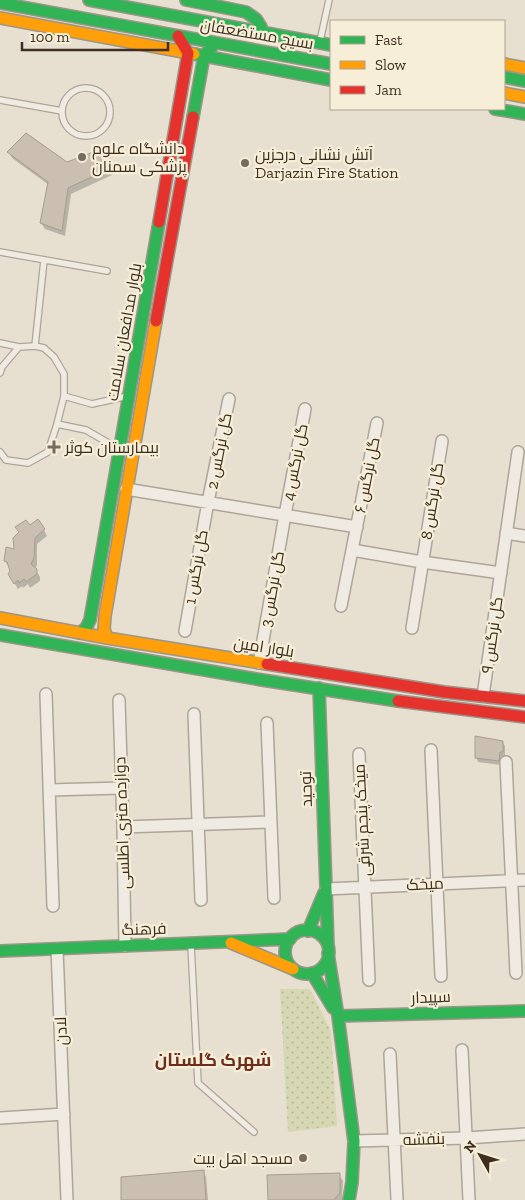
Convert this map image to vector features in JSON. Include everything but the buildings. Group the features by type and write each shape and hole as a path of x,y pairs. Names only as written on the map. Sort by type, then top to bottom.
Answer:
{"street":[{"name":"بسیج مستضعفان","path":"88,0 326,44"},
{"path":"186,0 246,12 256,19 262,33"},
{"name":"بسیج مستضعفان","path":"0,3 330,64"},
{"path":"0,18 330,80"},
{"path":"178,36 188,53"},
{"name":"بلوار مدافعان سلامت","path":"107,638 104,629 105,616 200,76 204,56 215,43"},
{"name":"بلوار مدافعان سلامت","path":"80,633 86,628 90,620 188,53"},
{"path":"505,64 525,68"},
{"path":"184,74 194,70 200,76"},
{"path":"505,78 525,81"},
{"path":"505,93 525,97"},
{"path":"501,110 525,114"},
{"path":"143,318 147,322 156,320"},
{"path":"138,347 143,344 151,349"},
{"name":"گل نرگس 2","path":"208,502 229,399"},
{"name":"گل نرگس 4","path":"285,515 305,409"},
{"name":"گل نرگس ۶","path":"341,606 377,423"},
{"name":"گل نرگس 8","path":"412,628 442,440"},
{"name":"گل نرگس ۹","path":"482,696 518,452"},
{"path":"126,490 356,527"},
{"name":"گل نرگس 1","path":"184,631 208,502"},
{"name":"گل نرگس 3","path":"259,663 285,515"},
{"path":"506,533 525,536"},
{"path":"352,550 500,573"},
{"path":"91,614 98,619 105,616"},
{"name":"بلوار امین","path":"0,618 259,663 444,692 525,701"},
{"name":"بلوار امین","path":"0,635 214,672 441,707 525,717"},
{"path":"214,672 215,656"},
{"name":"توحید","path":"318,688 328,950 354,1141 350,1200"},
{"path":"441,707 444,692"},
{"path":"46,694 53,906"},
{"name":"دوازده متری اطلسی","path":"118,700 125,946"},
{"path":"194,714 201,900"},
{"path":"267,723 274,898"},
{"path":"431,750 441,976"},
{"name":"میخک پنجم شرقی","path":"359,754 369,980"},
{"path":"506,762 516,973"},
{"path":"49,790 122,788"},
{"path":"123,827 271,822"},
{"name":"میخک","path":"326,889 525,880"},
{"name":"توحید","path":"308,931 326,889"},
{"path":"226,942 299,973 306,974 319,970 327,960 328,950 325,940 320,935 314,932 301,931 290,939 286,945 285,952 289,965 293,970"},
{"name":"فرهنگ","path":"0,951 290,939"},
{"name":"لادن","path":"57,948 68,1200"},
{"name":"توحید","path":"312,973 338,1016"},
{"name":"سپیدار","path":"338,1016 525,1011"},
{"path":"462,1050 469,1200"},
{"path":"390,1054 397,1199"},
{"path":"0,1118 64,1114"},
{"name":"بنفشه","path":"354,1141 467,1138 525,1134"}],"lane":[{"path":"326,44 329,0"},
{"path":"90,88 105,96 111,112 110,120 106,127 93,136 85,136 71,131 66,125 62,111 64,103 74,91 90,88"},
{"path":"0,100 62,111"},
{"path":"0,252 107,271"},
{"path":"35,346 44,260"},
{"path":"0,343 19,347 35,346 44,348 54,357 64,374 64,396 48,452 28,463 6,460 0,452"},
{"path":"0,373 2,367 19,347"},
{"path":"64,396 92,404 129,396"},
{"path":"57,424 86,430 120,450"},
{"path":"190,943 198,1083 254,1132"}],"green space":[{"path":"280,989 310,989 331,1031 337,1126 288,1132"}],"traffic: fast":[{"path":"89,0 330,45"},
{"path":"186,0 246,12 256,19 262,33"},
{"path":"0,3 330,64"},
{"path":"193,117 204,56 215,43"},
{"path":"194,54 330,80"},
{"path":"505,77 525,81"},
{"path":"501,110 525,114"},
{"path":"80,633 86,628 90,620 159,222"},
{"path":"0,635 262,680 398,701"},
{"path":"319,688 328,946"},
{"path":"308,931 324,893"},
{"path":"307,930 319,934 325,940 329,952 325,964 319,970 307,974 295,970 289,964 285,952 289,940 295,934 307,930"},
{"path":"0,951 290,939"},
{"path":"328,953 354,1141 349,1200"},
{"path":"312,973 333,1008"},
{"path":"338,1016 525,1011"}],"traffic: slow":[{"path":"0,18 194,54"},
{"path":"505,64 525,68"},
{"path":"505,93 525,97"},
{"path":"107,638 104,629 105,616 156,321"},
{"path":"0,618 107,638 267,664"},
{"path":"231,943 293,969"}],"traffic: jam":[{"path":"159,222 188,53 178,36"},
{"path":"156,321 193,117"},
{"path":"267,664 444,692 525,701"},
{"path":"398,701 525,717"}],"place":[{"name":"دانشگاه علوم پزشکی سمنان","path":"82,157"},
{"name":"آتش نشانی درجزین Darjazin Fire Station","path":"245,163"},
{"name":"بیمارستان کوثر","path":"54,447"},
{"name":"مسجد اهل بیت","path":"303,1158"}],"district":[{"name":"شهرک گلستان","path":"213,1060"}]}
